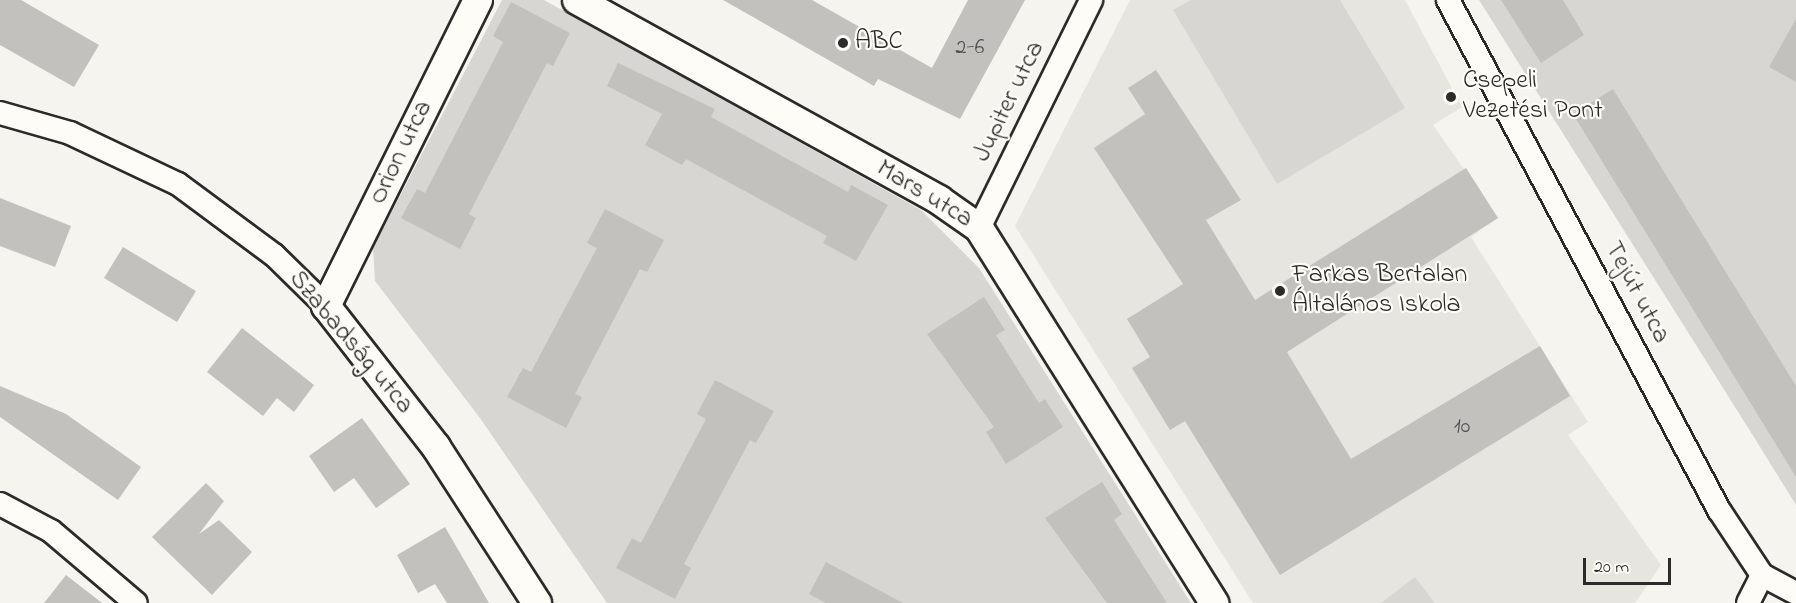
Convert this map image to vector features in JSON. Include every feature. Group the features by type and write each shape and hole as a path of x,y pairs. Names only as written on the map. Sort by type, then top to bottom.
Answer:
{"street":[{"name":"Orion utca","path":"326,306 478,0"},
{"name":"Mars utca","path":"577,0 939,200 979,228 1214,603"},
{"name":"Jupiter utca","path":"979,228 1091,0"},
{"name":"Tejút utca","path":"1448,0 1719,510 1762,575 1796,593"},
{"name":"Szabadság utca","path":"0,113 70,133 178,184 273,255 326,306 435,447 537,603"},
{"path":"0,504 51,531 136,603"},
{"path":"1748,603 1762,575"}],"shaded area":[{"path":"502,0 544,0 921,210 979,268 1191,603 607,603 480,418 375,281 373,248"},
{"name":"Farkas Bertalan Általános Iskola","path":"1130,0 1405,0 1462,107 1433,125 1498,218 1471,237 1588,422 1568,435 1661,565 1635,603 1253,603 1015,226"},
{"path":"1191,0 1340,0 1405,108 1277,184 1173,10"},
{"path":"1479,0 1796,0 1796,505 1757,442"},
{"path":"1415,577 1435,603 1381,603"}],"building":[{"path":"0,0 21,0 99,45 74,87 0,45"},
{"path":"723,0 812,0 932,68 968,0 1025,0 960,119 878,79 874,86"},
{"path":"1501,0 1563,0 1584,35 1541,63"},
{"path":"511,2 570,33 553,66 547,63 469,214 476,218 460,249 401,218 417,189 425,193 503,42 493,36"},
{"path":"1796,19 1796,82 1769,67"},
{"path":"618,63 715,109 711,117 848,192 851,185 888,205 856,261 823,243 827,236 686,159 682,165 645,145 662,114 607,86"},
{"path":"1156,70 1241,200 1206,220 1255,300 1466,168 1498,218 1287,352 1351,459 1540,346 1570,396 1280,575 1185,421 1170,430 1132,368 1150,357 1127,319 1183,284 1094,148 1145,114 1128,88"},
{"path":"1613,89 1796,386 1796,477 1573,114"},
{"path":"0,198 71,226 55,267 0,246"},
{"path":"605,209 664,240 647,272 640,269 575,394 582,397 566,428 507,397 523,368 531,372 597,248 587,243"},
{"path":"123,247 196,291 177,322 104,278"},
{"path":"984,297 1005,330 996,335 1039,403 1045,399 1063,427 1006,464 986,432 994,427 927,334"},
{"path":"242,328 314,385 294,412 277,398 263,416 207,372"},
{"path":"715,380 774,411 756,443 750,440 684,564 691,568 675,599 616,568 632,538 641,543 706,419 697,414"},
{"path":"0,386 66,414 141,467 118,500 0,417"},
{"path":"362,418 410,484 376,508 354,478 334,492 309,456"},
{"path":"1102,482 1122,514 1114,520 1167,603 1107,603 1045,518"},
{"path":"206,483 224,501 199,534 219,520 252,552 212,595 152,537"},
{"path":"445,527 489,603 447,603 435,584 418,593 397,555"},
{"path":"826,562 903,603 826,603 809,594"},
{"path":"66,575 102,603 44,603"}],"place":[{"name":"ABC","path":"843,43"},
{"name":"Csepeli Vezetési Pont","path":"1451,97"},
{"name":"Farkas Bertalan Általános Iskola","path":"1280,291"}]}
